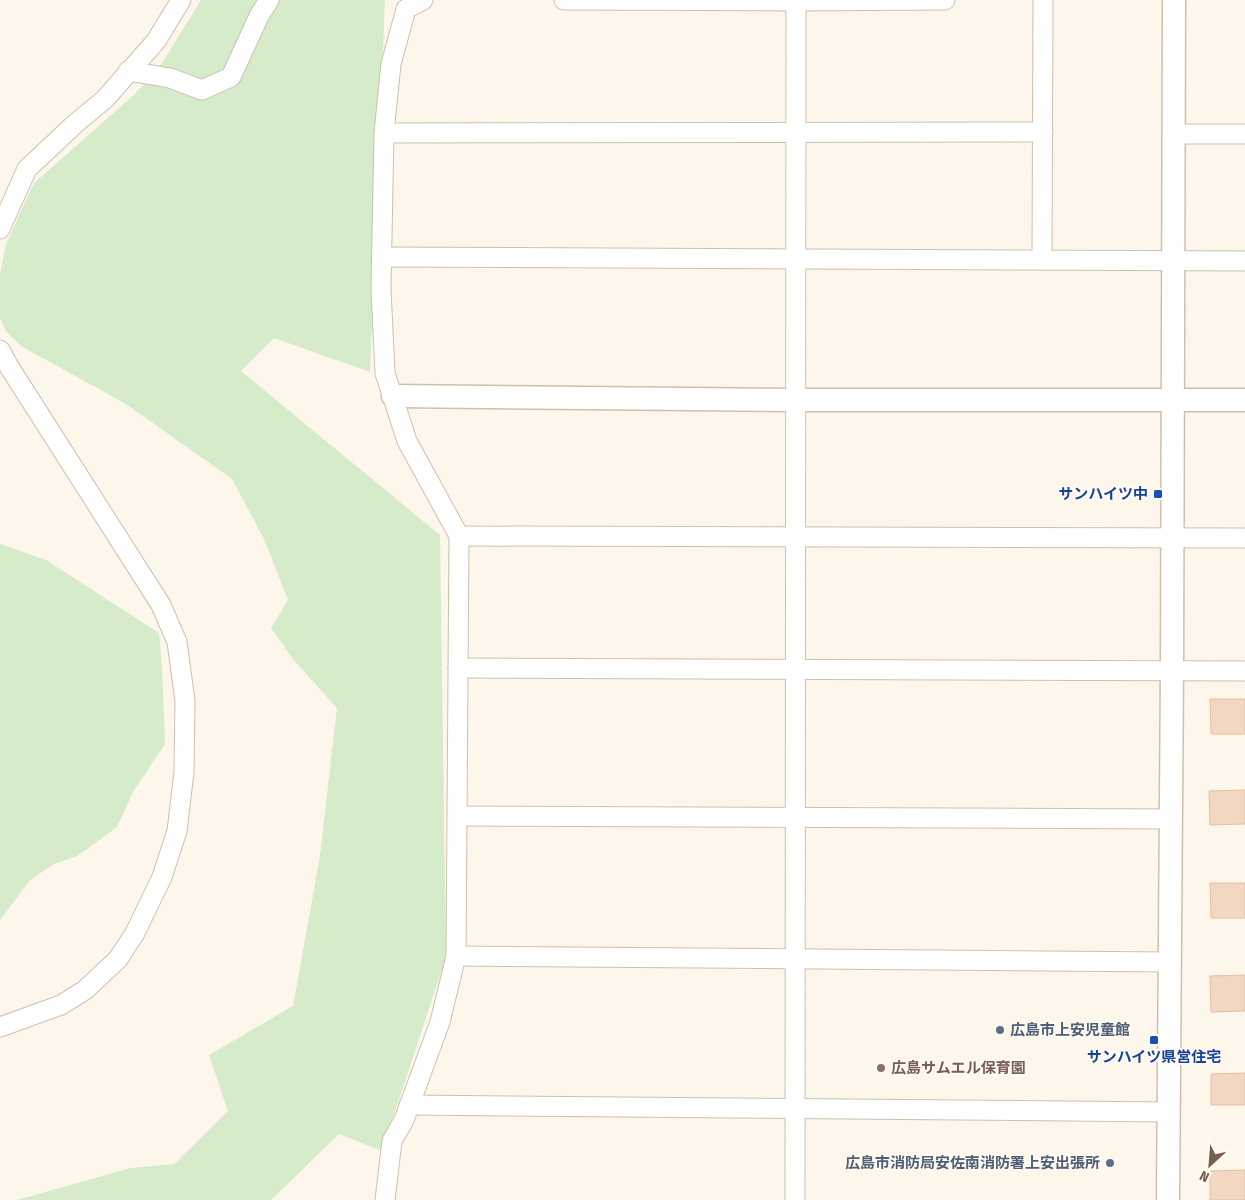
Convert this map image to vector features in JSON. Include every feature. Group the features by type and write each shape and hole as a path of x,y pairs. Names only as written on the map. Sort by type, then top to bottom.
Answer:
{"street":[{"path":"0,229 27,169 76,123 105,99 156,41 181,0"},
{"path":"128,71 170,78 202,90 231,77 259,16 269,0"},
{"path":"385,1200 392,1142 404,1120 440,1022 456,956 458,536 408,441 385,373 381,289 384,133 391,64 406,9 423,0"},
{"path":"564,0 945,0"},
{"path":"795,1200 796,0"},
{"path":"1042,260 1043,0"},
{"path":"1168,1200 1173,538 1174,0"},
{"path":"384,133 1043,132"},
{"path":"1174,134 1245,134"},
{"path":"382,257 1245,262"},
{"path":"0,350 161,606 177,642 185,701 184,772 177,831 162,876 135,933 118,959 85,990 61,1005 0,1027"},
{"path":"393,396 796,400 1245,400"},
{"path":"458,536 1245,538"},
{"path":"458,668 1245,671"},
{"path":"457,816 1171,819"},
{"path":"456,956 1170,962"},
{"path":"409,1105 1169,1112"}],"green space":[{"path":"201,0 385,0 370,372 274,338 241,371 440,535 446,957 382,1151 339,1134 271,1200 17,1200 131,1168 174,1164 228,1111 209,1055 293,1006 320,856 337,708 293,659 271,628 288,600 264,539 232,479 126,404 21,346 5,330 0,318 0,275 6,244 34,183 135,94 162,63"},
{"path":"0,544 46,560 159,633 165,744 133,792 117,827 77,856 54,864 30,880 0,920"}],"building":[{"path":"1210,699 1245,699 1245,734 1211,734"},
{"path":"1245,790 1245,824 1210,825 1209,791"},
{"path":"1210,883 1245,883 1245,918 1211,918"},
{"path":"1245,975 1245,1011 1211,1012 1210,976"},
{"path":"1245,1073 1245,1105 1211,1105 1211,1074"},
{"path":"1245,1170 1245,1200 1210,1200 1210,1171"}],"place":[{"name":"サンハイツ中","path":"1158,494"},
{"name":"広島市上安児童館","path":"1000,1030"},
{"name":"サンハイツ県営住宅","path":"1154,1040"},
{"name":"広島サムエル保育園","path":"881,1068"},
{"name":"広島市消防局安佐南消防署上安出張所","path":"1110,1163"}]}
